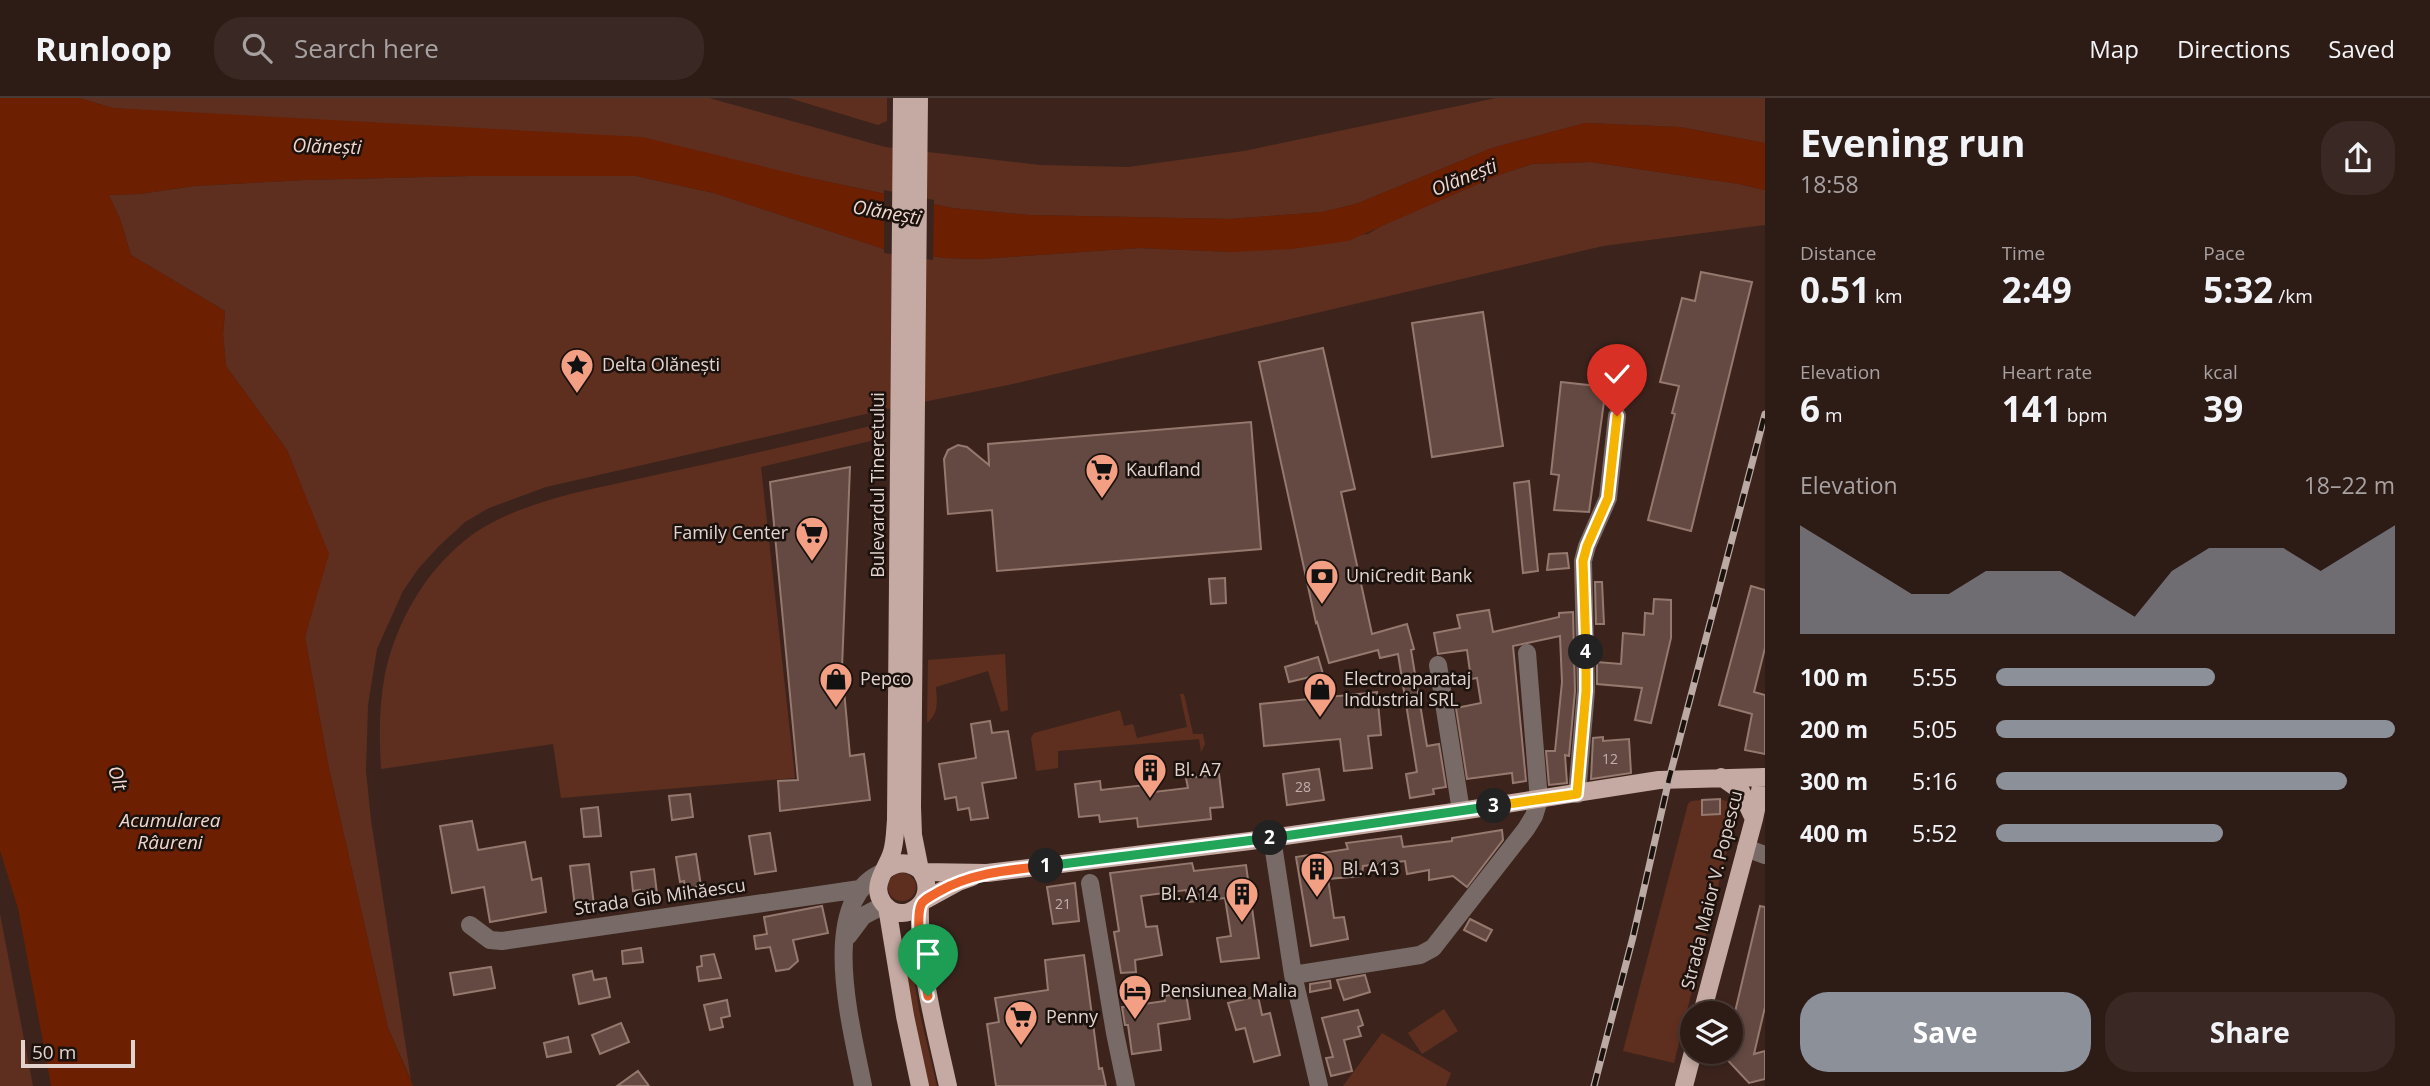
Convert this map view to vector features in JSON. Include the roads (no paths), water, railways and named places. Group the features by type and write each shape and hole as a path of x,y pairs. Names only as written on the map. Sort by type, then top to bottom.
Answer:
{"main road":[{"name":"Bulevardul Tineretului","path":"902,98 910,136 907,412 896,820 894,844 878,888 894,934 905,1016 919,1086"},
{"name":"Bulevardul Tineretului","path":"910,136 919,98"},
{"name":"Bulevardul Tineretului","path":"907,412 913,835 921,871 928,886 923,903 921,943 925,977 948,1086"},
{"path":"1721,777 1741,791 1759,812"},
{"path":"885,871 890,866 903,863 921,871 987,873 1272,838 1660,780 1764,777"},
{"name":"Strada Maior V. Popescu","path":"1705,1001 1746,848 1759,812 1764,777"},
{"path":"886,906 904,913 913,911 958,882 987,873"},
{"path":"1684,1086 1690,1064"}],"street":[{"path":"1577,794 1586,691 1583,561 1608,498 1617,416"},
{"path":"1293,975 1420,955 1433,948 1526,829 1539,800 1527,653"},
{"path":"1438,665 1461,811"},
{"path":"1272,838 1293,975 1319,1086"},
{"path":"1746,848 1765,855"},
{"path":"863,1086 844,981 845,946 848,920 859,889 870,878 885,871"},
{"path":"1090,883 1112,1022 1126,1086"},
{"name":"Strada Gib Mihăescu","path":"470,925 490,940 502,941 859,889"},
{"path":"845,946 857,921 867,912 886,906"}],"water":[{"path":"0,98 79,98 113,108 642,137 815,179 952,208 1029,215 1231,219 1322,212 1356,204 1492,148 1585,123 1680,127 1765,143 1765,190 1591,162 1532,164 1496,176 1348,241 1292,249 1233,252 1139,248 981,259 945,258 884,249 714,193 636,176 305,180 194,186 140,194 109,195 131,255 225,311 223,334 226,366 287,450 329,554 305,637 329,769 388,1028 413,1086 51,1086 18,909 0,851"}],"railway":[{"path":"1594,1086 1633,937 1669,779 1765,414"}],"place":[{"name":"Delta Olănești","path":"577,395"},
{"name":"Kaufland","path":"1102,500"},
{"name":"Family Center","path":"812,563"},
{"name":"UniCredit Bank","path":"1322,606"},
{"name":"Pepco","path":"836,709"},
{"name":"Electroaparataj Industrial SRL","path":"1320,719"},
{"name":"Bl. A7","path":"1150,800"},
{"name":"Bl. A13","path":"1317,899"},
{"name":"Bl. A14","path":"1242,924"},
{"name":"Pensiunea Malia","path":"1135,1021"},
{"name":"Penny","path":"1021,1047"}],"water label":[{"name":"Olănești","path":"327,146"},
{"name":"Olănești","path":"1464,177"},
{"name":"Olănești","path":"887,212"},
{"name":"Olt","path":"118,778"},
{"name":"Acumularea Râureni","path":"170,831"}]}
